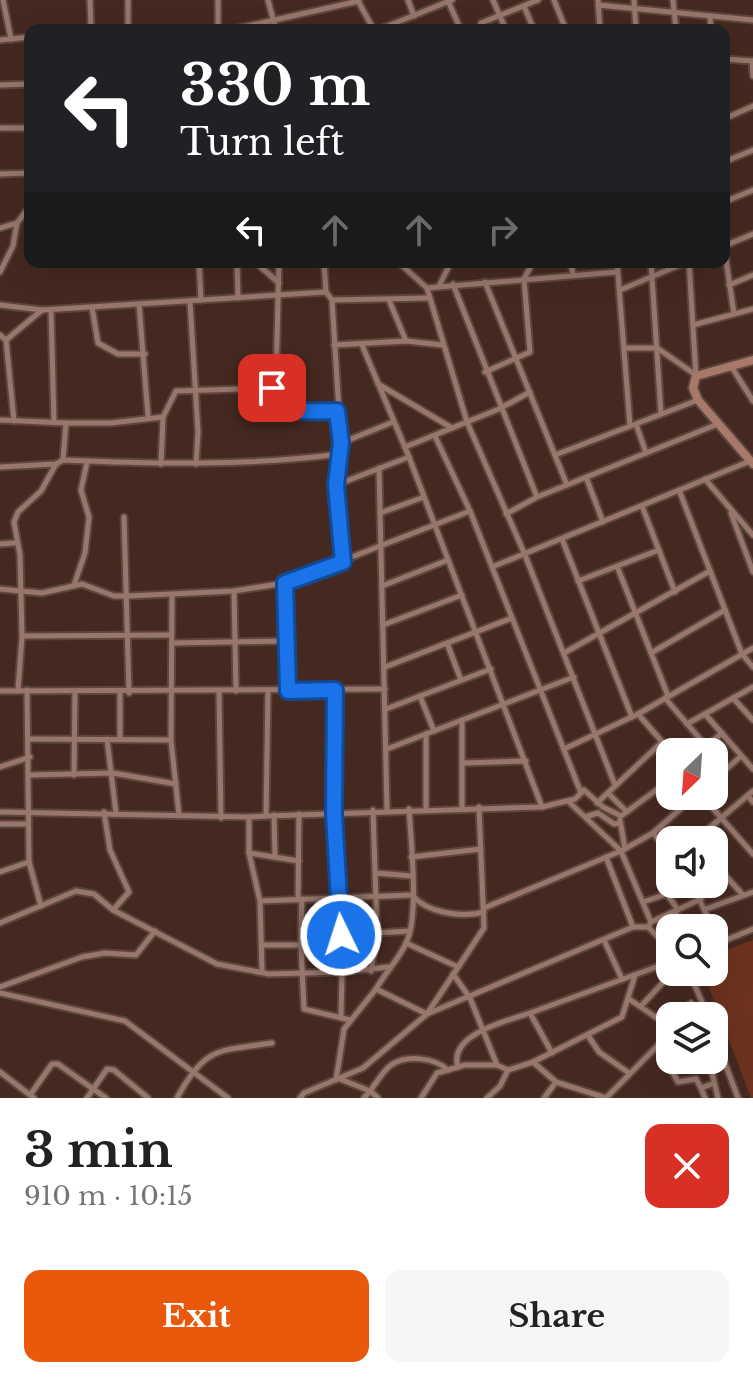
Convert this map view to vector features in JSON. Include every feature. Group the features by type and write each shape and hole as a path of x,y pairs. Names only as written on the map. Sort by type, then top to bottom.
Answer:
{"street":[{"path":"3,0 11,39"},
{"path":"90,0 91,24"},
{"path":"128,0 128,24"},
{"path":"218,0 218,24"},
{"path":"268,0 273,24"},
{"path":"408,0 414,16"},
{"path":"392,24 450,0 459,24"},
{"path":"493,0 504,24"},
{"path":"481,23 538,0"},
{"path":"554,0 564,24"},
{"path":"634,0 636,24"},
{"path":"673,0 676,24"},
{"path":"255,24 358,1 372,24"},
{"path":"600,24 598,2 675,15 753,20"},
{"path":"524,6 532,24"},
{"path":"710,16 711,24"},
{"path":"0,40 24,38"},
{"path":"730,59 752,61 753,76"},
{"path":"0,85 24,84"},
{"path":"730,116 753,106"},
{"path":"0,128 24,128"},
{"path":"730,160 753,150"},
{"path":"0,174 24,173"},
{"path":"730,200 753,190"},
{"path":"0,272 13,246 17,223 24,214"},
{"path":"0,228 17,223"},
{"path":"730,244 753,234"},
{"path":"199,268 201,300"},
{"path":"237,268 238,298"},
{"path":"262,268 280,283"},
{"path":"279,268 276,378 272,388 277,400 293,411 337,411"},
{"path":"324,268 326,292 332,300 341,443 336,485 343,562"},
{"path":"405,268 427,288 467,422 525,555 615,785"},
{"path":"438,287 448,268"},
{"path":"485,372 531,350 524,279 530,268"},
{"path":"572,268 573,275"},
{"path":"617,268 633,425 646,453"},
{"path":"651,268 661,414"},
{"path":"620,290 674,268"},
{"path":"492,567 752,461 698,400 693,388 696,376 688,268"},
{"path":"727,268 734,314"},
{"path":"427,288 617,272"},
{"path":"729,285 753,275"},
{"path":"485,282 567,485"},
{"path":"453,284 499,409 537,497"},
{"path":"0,305 51,310 326,292"},
{"path":"332,300 428,298"},
{"path":"389,300 406,341"},
{"path":"190,302 196,464"},
{"path":"139,304 148,416"},
{"path":"92,307 98,343 118,354 145,354"},
{"path":"693,325 753,309"},
{"path":"6,340 42,310"},
{"path":"51,310 54,422"},
{"path":"0,335 6,340 14,421"},
{"path":"334,345 406,341 443,345"},
{"path":"362,345 425,497 542,807"},
{"path":"625,348 657,348 696,376"},
{"path":"696,376 753,360"},
{"path":"731,366 753,401"},
{"path":"377,383 453,428"},
{"path":"161,464 163,417 176,391 194,388 272,388"},
{"path":"405,447 499,409 530,392"},
{"path":"555,455 698,400"},
{"path":"0,420 111,423 148,416 163,417"},
{"path":"341,443 393,422"},
{"path":"63,460 66,423"},
{"path":"506,514 537,497 718,424"},
{"path":"435,436 470,511 581,793"},
{"path":"0,467 56,464 63,460 161,464 288,461 340,454"},
{"path":"336,485 409,457"},
{"path":"74,585 85,553 89,517 81,490 87,461"},
{"path":"18,690 22,636 20,555 15,543 18,512 41,491 56,464"},
{"path":"379,468 387,809"},
{"path":"586,477 603,522"},
{"path":"705,479 753,535"},
{"path":"679,490 742,654 753,667"},
{"path":"380,513 425,497"},
{"path":"642,506 675,592"},
{"path":"729,508 753,572"},
{"path":"0,589 42,593 74,585 128,596 172,596 285,583 470,511"},
{"path":"124,517 129,693"},
{"path":"562,539 635,715 658,738"},
{"path":"0,544 15,543"},
{"path":"578,581 659,550"},
{"path":"382,586 449,560"},
{"path":"617,566 667,697 699,738"},
{"path":"564,653 600,636 710,571"},
{"path":"285,583 288,691"},
{"path":"234,591 236,691"},
{"path":"383,625 462,595"},
{"path":"172,596 171,740 179,815"},
{"path":"651,653 725,610"},
{"path":"385,667 512,618"},
{"path":"22,636 171,635"},
{"path":"171,643 287,641"},
{"path":"447,643 461,680"},
{"path":"564,749 635,715 753,648"},
{"path":"386,709 491,669"},
{"path":"387,749 574,677"},
{"path":"687,724 753,687"},
{"path":"0,691 129,693 385,689"},
{"path":"27,690 29,862 41,906"},
{"path":"335,690 334,813 341,931 341,1018"},
{"path":"74,775 75,691"},
{"path":"219,691 221,818"},
{"path":"266,816 268,691"},
{"path":"120,692 120,739"},
{"path":"420,696 434,731"},
{"path":"733,698 753,720"},
{"path":"705,714 753,769"},
{"path":"462,720 462,807"},
{"path":"716,738 722,733"},
{"path":"426,734 426,808"},
{"path":"29,739 171,740"},
{"path":"107,739 116,813"},
{"path":"597,803 656,747"},
{"path":"728,768 741,756"},
{"path":"0,767 30,757"},
{"path":"463,763 526,761"},
{"path":"30,775 113,773 176,784"},
{"path":"0,812 104,812 221,818 387,809 542,807 568,801 584,790 597,803 622,816"},
{"path":"588,816 598,813 613,823 656,790"},
{"path":"608,793 622,816 623,850 649,925 656,933"},
{"path":"712,826 750,793 753,802"},
{"path":"568,801 623,850"},
{"path":"300,1098 363,1068 427,1014 484,928 479,807"},
{"path":"338,1079 344,1029 376,989 406,943 410,931 412,876 409,809"},
{"path":"371,971 377,934 373,810"},
{"path":"412,895 417,902 465,917 623,850 653,833 679,810"},
{"path":"714,810 753,854"},
{"path":"104,812 110,850 129,892 113,910"},
{"path":"299,814 304,1009 350,1020"},
{"path":"274,815 275,857"},
{"path":"249,817 249,853 260,901 264,945 262,971"},
{"path":"0,824 28,824"},
{"path":"653,833 656,837"},
{"path":"411,857 481,849"},
{"path":"249,853 299,861"},
{"path":"606,857 633,927"},
{"path":"0,872 29,862"},
{"path":"376,873 412,876"},
{"path":"728,879 743,896"},
{"path":"0,923 76,891 88,891 113,910 217,964 302,973 371,971 388,967"},
{"path":"706,909 753,892"},
{"path":"643,902 667,894 678,914"},
{"path":"260,901 412,895"},
{"path":"376,989 427,1014 633,927 649,925 701,899 708,914"},
{"path":"301,929 377,934 410,931"},
{"path":"728,939 753,929"},
{"path":"0,990 82,957 105,953 136,955 155,931"},
{"path":"604,940 622,979"},
{"path":"406,943 458,967"},
{"path":"264,945 301,945"},
{"path":"458,1067 455,1057 459,1047 483,1030 656,967"},
{"path":"453,974 470,998 497,1065"},
{"path":"421,1098 437,1073 458,1067 497,1065 508,1070 589,1037 622,1017 635,975"},
{"path":"641,1006 660,986"},
{"path":"0,990 125,1021 228,1098"},
{"path":"629,999 656,1017"},
{"path":"530,1013 552,1053"},
{"path":"589,1037 599,1052 629,1073"},
{"path":"177,1098 202,1060 219,1051 272,1043"},
{"path":"533,1062 556,1082 606,1098 656,1050"},
{"path":"364,1098 390,1065 404,1060 437,1061 448,1070"},
{"path":"0,1072 32,1096 52,1064 58,1064 106,1098"},
{"path":"87,1098 107,1069 114,1070 148,1098"},
{"path":"487,1098 500,1086 508,1070"},
{"path":"728,1071 738,1098"},
{"path":"674,1074 678,1082 696,1079 705,1098"},
{"path":"711,1074 718,1098"},
{"path":"338,1079 370,1091 378,1098"},
{"path":"544,1098 556,1082"},
{"path":"701,1088 712,1084"}],"shaded area":[{"path":"753,940 753,1098 728,1038 728,1002 714,1002 708,986 728,986 728,949"}],"route":[{"path":"272,388 277,400 293,411 337,411 341,443 336,485 343,562 285,583 288,691 335,690 334,813 341,935"}]}
